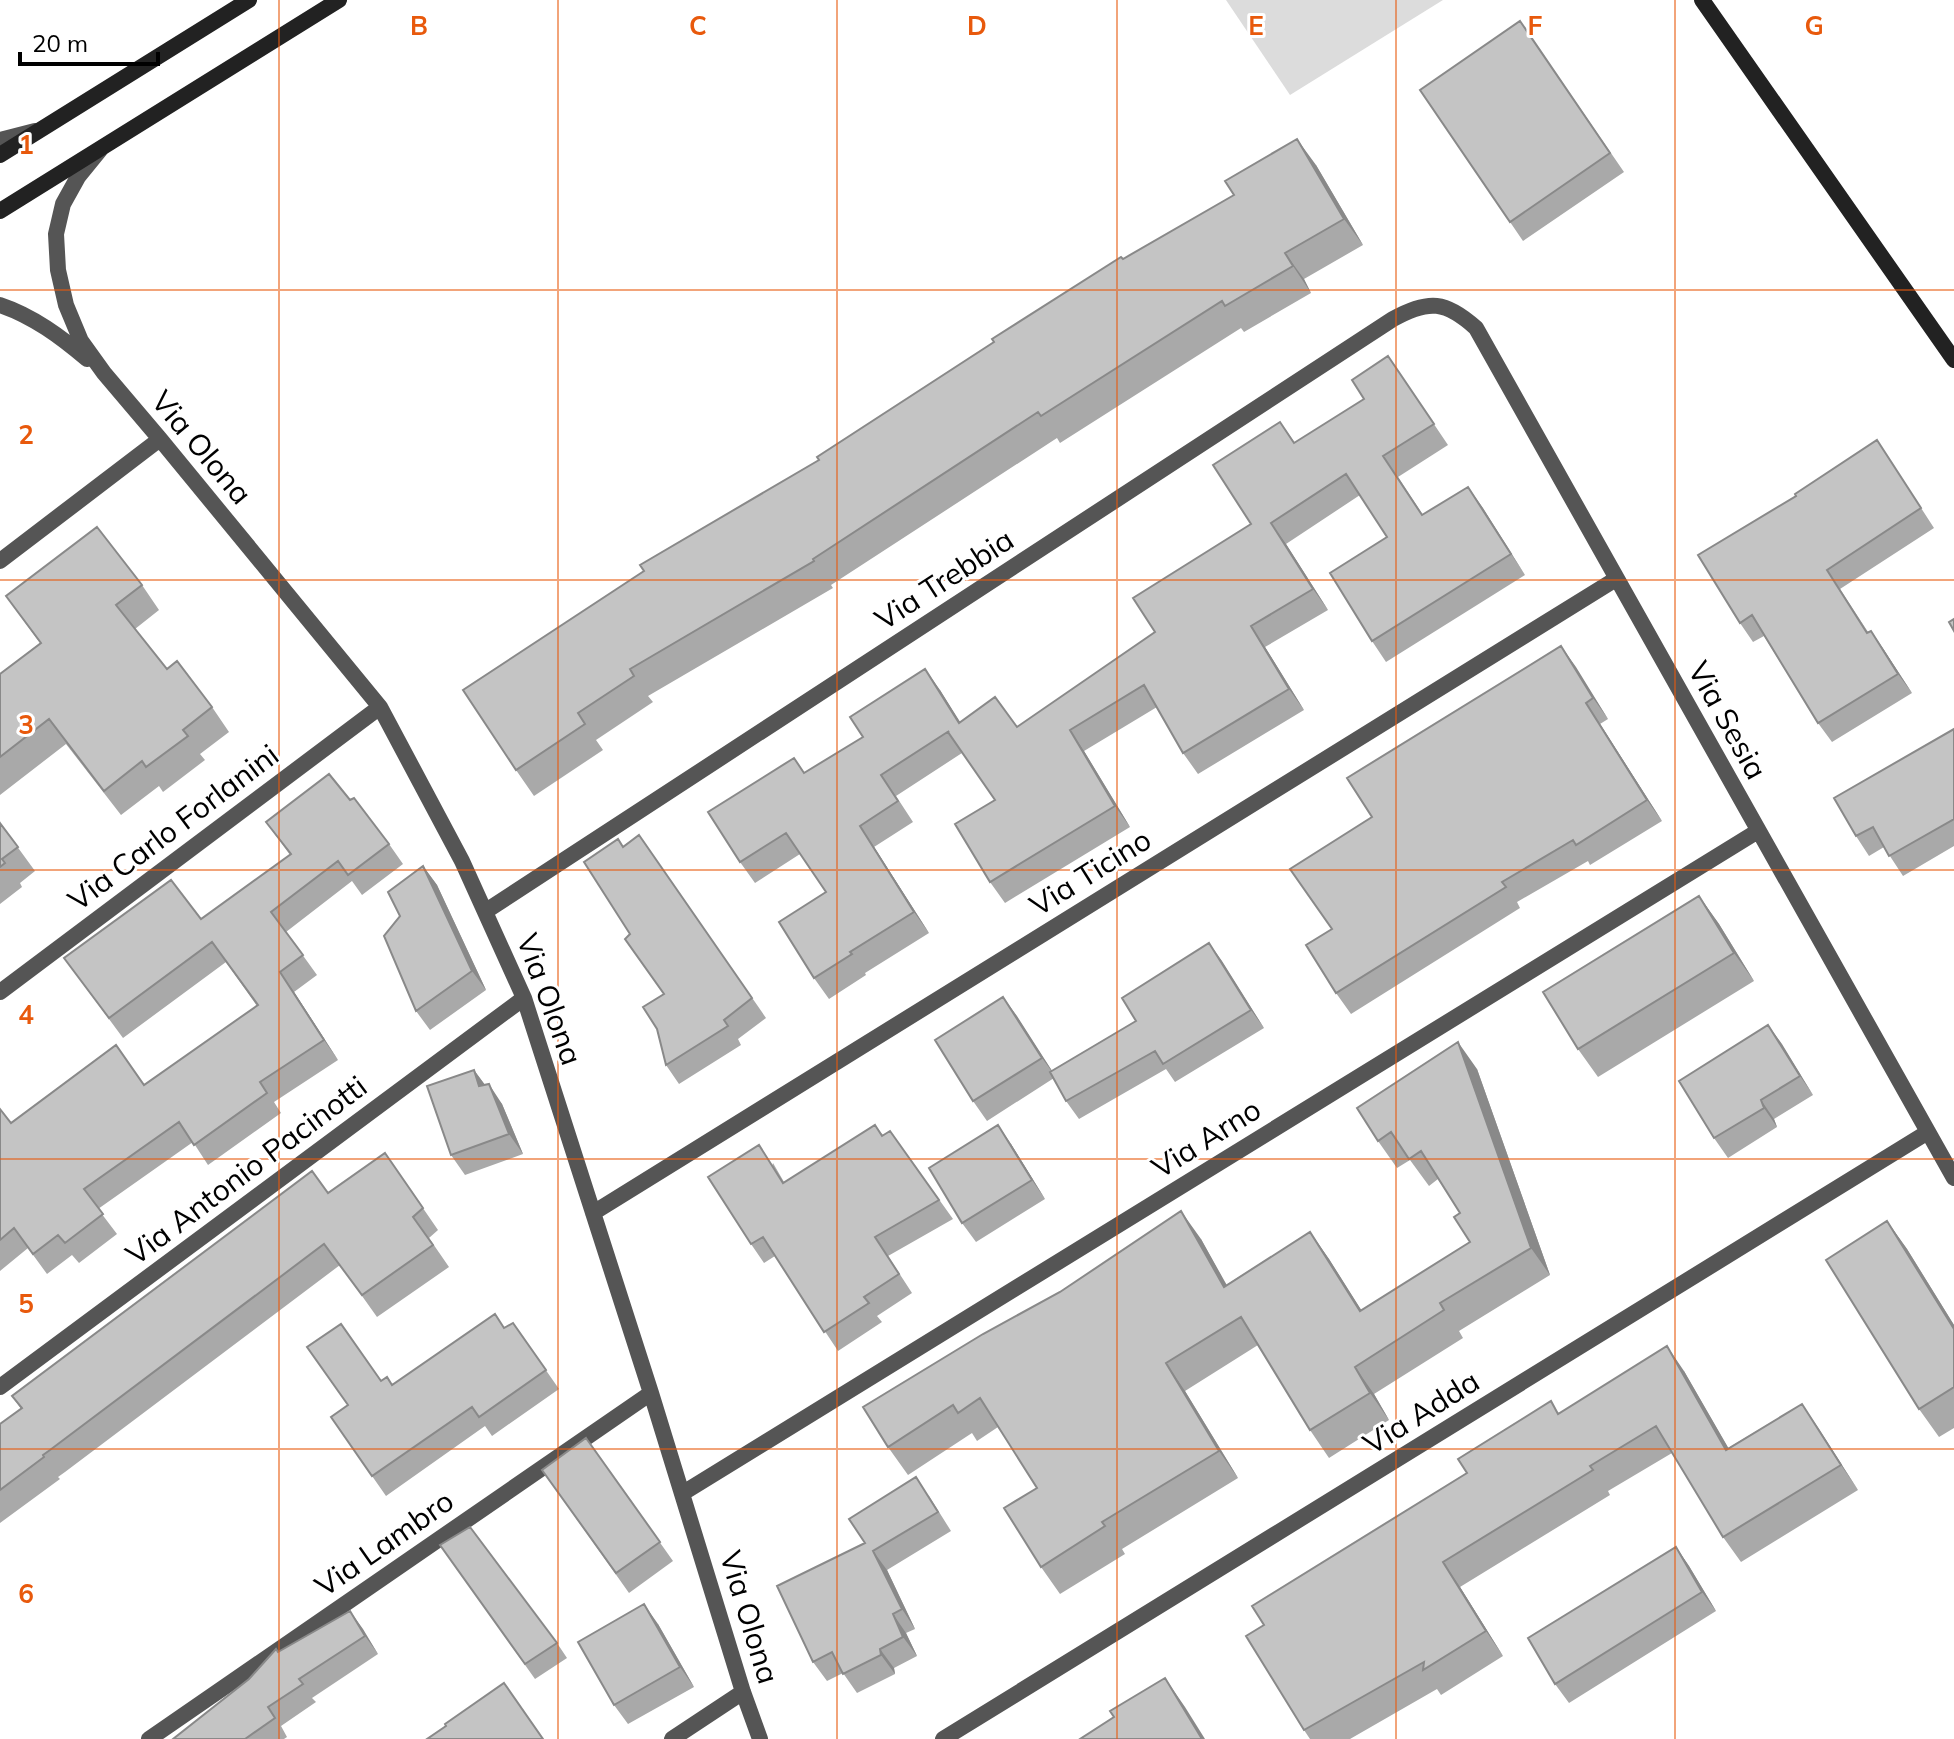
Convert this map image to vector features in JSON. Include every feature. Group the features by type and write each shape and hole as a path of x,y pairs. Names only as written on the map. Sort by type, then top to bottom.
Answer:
{"main road":[{"path":"0,155 249,0"},
{"path":"0,211 339,0"},
{"path":"1702,0 1954,360"}],"street":[{"path":"0,140 41,129"},
{"name":"Via Olona","path":"102,147 78,177 63,204 56,234 58,270 66,305 81,341 104,373 380,707 462,861 524,998 760,1739"},
{"name":"Via Olona","path":"0,305 35,321 63,339 104,373"},
{"name":"Via Sesia","path":"1438,305 1458,313 1476,328 1954,1178"},
{"name":"Via Trebbia","path":"486,911 1393,319 1412,309 1438,305"},
{"path":"0,561 160,439"},
{"name":"Via Ticino","path":"593,1213 1616,579"},
{"name":"Via Carlo Forlanini","path":"0,992 380,707"},
{"name":"Via Arno","path":"683,1493 1758,831"},
{"name":"Via Antonio Pacinotti","path":"0,1387 524,998"},
{"name":"Via Adda","path":"943,1739 1928,1132"},
{"name":"Via Lambro","path":"149,1739 651,1393"},
{"path":"672,1739 743,1692"}],"shaded area":[{"path":"1226,0 1443,0 1290,95"}],"building":[{"path":"1520,21 1610,153 1510,222 1420,90"},
{"path":"1297,139 1344,219 1285,253 1293,266 1225,306 1222,301 1041,416 1038,412 814,561 630,669 634,676 578,713 585,724 516,770 463,690 644,571 640,565 819,460 817,457 994,342 992,339 1121,257 1123,259 1234,195 1225,181"},
{"path":"1388,356 1434,424 1383,456 1422,515 1468,487 1511,554 1372,641 1330,573 1387,537 1346,474 1271,523 1313,589 1251,626 1289,689 1183,753 1144,685 1070,730 1115,806 990,882 955,824 995,800 949,731 881,775 898,801 860,826 914,912 814,978 779,922 826,892 786,833 740,862 708,812 794,758 804,773 863,737 850,717 925,669 959,723 995,697 1017,727 1155,632 1133,598 1251,524 1213,465 1280,422 1294,443 1364,399 1352,380"},
{"path":"1877,440 1921,508 1827,570 1867,633 1871,631 1898,674 1818,723 1752,615 1740,623 1698,555 1796,496"},
{"path":"97,527 142,585 116,605 167,669 177,661 212,707 183,730 188,736 146,767 142,761 104,791 49,719 0,757 0,674 41,643 6,596"},
{"path":"1561,646 1593,698 1586,703 1647,800 1576,845 1573,840 1502,882 1506,887 1336,993 1306,945 1332,929 1290,869 1372,817 1347,778"},
{"path":"1954,729 1954,819 1889,856 1873,827 1856,836 1834,798"},
{"path":"329,774 350,800 354,798 389,844 348,875 338,861 271,912 303,955 280,972 324,1040 260,1082 267,1093 194,1145 179,1122 84,1189 103,1214 65,1243 58,1235 33,1254 14,1228 0,1240 0,1109 11,1123 116,1045 144,1085 258,1005 212,942 109,1018 64,958 171,880 201,919 291,854 266,822"},
{"path":"0,823 18,847 2,859 5,863 0,867"},
{"path":"639,835 752,998 724,1020 728,1026 666,1065 657,1029 643,1007 664,994 625,939 630,934 584,862 618,839 623,847"},
{"path":"423,866 472,971 416,1011 384,936 400,916 388,892"},
{"path":"1699,896 1734,953 1578,1049 1543,992"},
{"path":"1209,943 1251,1010 1163,1064 1155,1051 1066,1101 1050,1072 1136,1021 1122,998"},
{"path":"1003,997 1042,1058 973,1101 935,1040"},
{"path":"1768,1025 1800,1076 1761,1100 1764,1108 1714,1138 1679,1081"},
{"path":"1458,1042 1531,1248 1440,1303 1444,1310 1355,1367 1370,1393 1310,1430 1241,1317 1166,1363 1219,1451 1102,1522 1105,1526 1041,1567 1004,1508 1037,1488 980,1398 958,1413 953,1405 888,1447 863,1407 983,1334 1060,1292 1181,1211 1224,1287 1310,1232 1360,1311 1470,1242 1454,1217 1460,1213 1421,1151 1409,1159 1391,1132 1378,1141 1357,1108"},
{"path":"474,1070 479,1086 489,1084 509,1134 451,1155 427,1086"},
{"path":"875,1125 882,1136 890,1131 939,1200 875,1237 899,1274 864,1297 869,1303 824,1332 763,1237 751,1244 708,1177 759,1145 783,1183"},
{"path":"998,1125 1032,1180 962,1223 929,1168"},
{"path":"385,1153 423,1208 413,1217 433,1245 362,1295 324,1244 0,1490 0,1424 22,1408 12,1396 312,1171 328,1193"},
{"path":"1887,1221 1954,1329 1954,1387 1919,1409 1826,1260"},
{"path":"495,1314 504,1328 513,1323 546,1370 479,1417 472,1407 372,1476 331,1417 348,1405 307,1347 341,1324 381,1381 387,1377 392,1385"},
{"path":"1667,1346 1726,1450 1802,1404 1841,1465 1723,1537 1656,1426 1590,1466 1593,1470 1443,1562 1486,1631 1423,1670 1424,1662 1304,1730 1246,1636 1264,1625 1252,1606 1467,1473 1458,1459 1551,1401 1558,1414"},
{"path":"586,1438 660,1542 616,1573 542,1470"},
{"path":"916,1477 938,1512 873,1551 902,1609 893,1614 903,1637 880,1649 881,1655 843,1674 832,1652 813,1662 777,1586 865,1543 849,1519"},
{"path":"470,1527 557,1643 525,1664 440,1545"},
{"path":"1676,1547 1702,1592 1555,1684 1528,1638"},
{"path":"644,1604 680,1667 614,1705 578,1642"},
{"path":"350,1611 365,1636 299,1679 303,1684 268,1707 275,1718 245,1739 173,1739 249,1679 276,1649 278,1652"},
{"path":"1165,1678 1202,1739 1080,1739 1114,1717 1110,1711"},
{"path":"504,1683 543,1739 427,1739 445,1724"}]}
